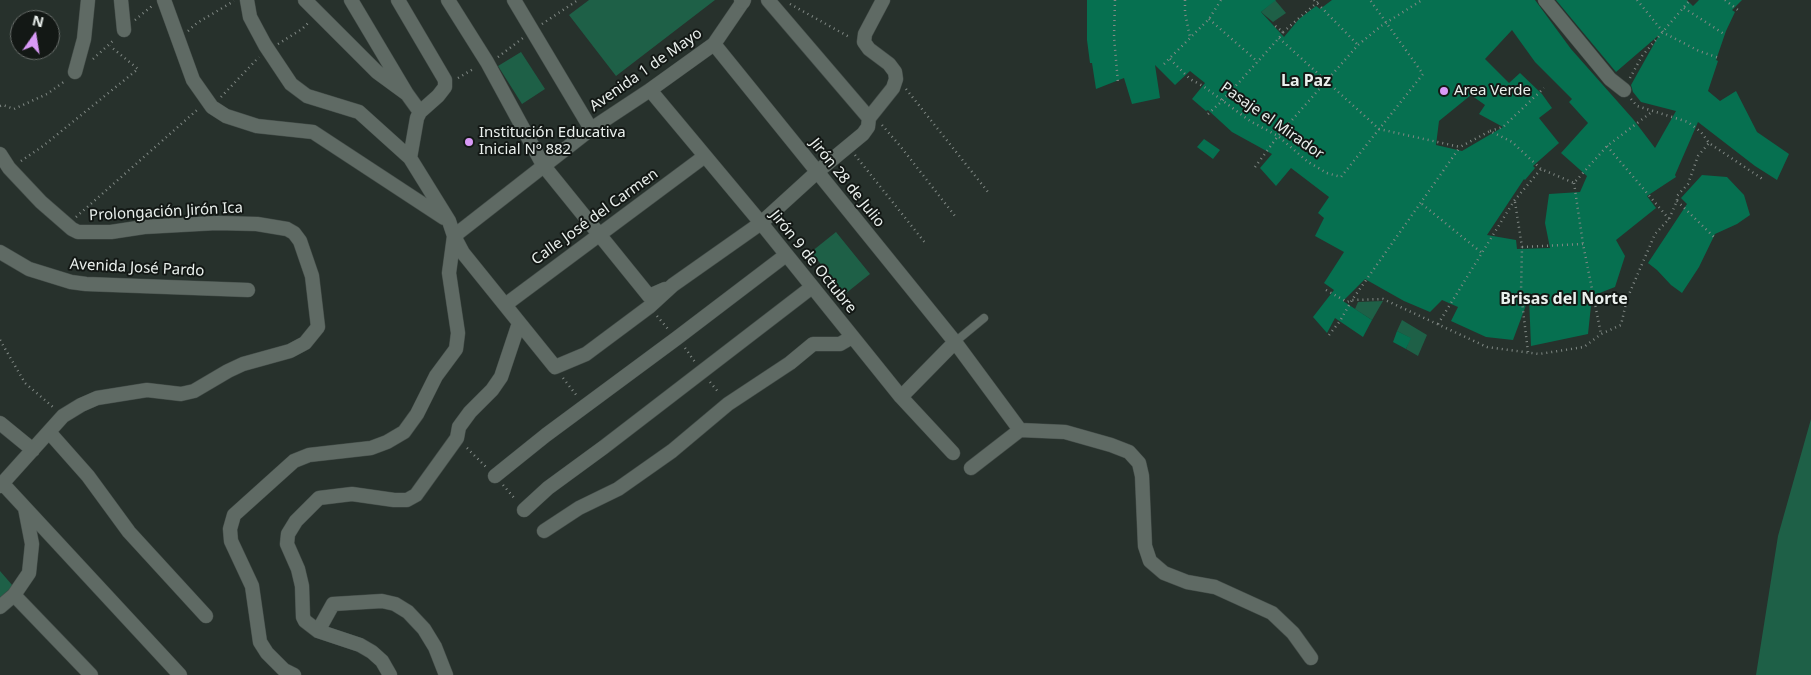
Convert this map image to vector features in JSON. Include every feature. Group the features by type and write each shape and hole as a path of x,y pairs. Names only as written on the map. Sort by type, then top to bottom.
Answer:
{"street":[{"path":"75,72 84,39 88,0"},
{"path":"121,0 124,30"},
{"path":"164,0 193,80 212,107 226,116 257,126 313,132 449,221"},
{"path":"247,0 250,17 267,48 291,84 307,96 359,112 410,158 449,221 463,253 555,367 586,354 650,307 673,285 761,223 863,134 868,127 870,116 894,88 896,79 895,72 889,64 869,49 864,42 865,34 884,0"},
{"path":"305,0 377,72 407,94"},
{"path":"351,0 407,94 420,112"},
{"path":"398,0 445,80 445,88 420,112 417,118 410,158"},
{"path":"448,0 487,62 543,165 649,296 673,285"},
{"path":"514,0 591,128"},
{"path":"768,0 870,116"},
{"path":"1545,0 1610,79 1624,90"},
{"name":"Avenida 1 de Mayo","path":"454,236 591,128 650,90 714,44 743,1"},
{"name":"Jirón 28 de Julio","path":"714,44 955,342 1020,430"},
{"name":"Jirón 9 de Octubre","path":"650,90 761,223 901,397 953,453"},
{"name":"Prolongación Jirón Ica","path":"0,154 9,168 41,202 72,229 86,233 111,232 144,227 217,223 257,224 286,228 294,233 300,241 312,276 318,327 305,343 290,351 243,364 194,391 181,394 147,390 106,396 80,405 64,416"},
{"name":"Calle José del Carmen","path":"505,305 706,156"},
{"path":"294,675 284,670 267,653 260,642 252,586 230,541 230,529 234,516 294,460 309,455 371,448 387,442 404,432 418,414 436,376 456,349 458,333 449,273 454,236"},
{"name":"Avenida José Pardo","path":"0,252 29,269 71,282 248,290"},
{"path":"495,476 546,435 786,254"},
{"path":"524,510 548,488 604,448 812,287"},
{"path":"390,675 382,661 372,652 360,645 318,631 305,621 303,617 304,602 300,578 287,544 288,534 296,521 319,498 352,494 407,500 416,495 457,438 459,427 470,412 492,390 501,376 519,323"},
{"path":"544,531 579,508 618,489 672,451 728,404 790,363 813,344 840,344 852,337"},
{"path":"901,397 955,342"},
{"path":"64,416 1,485 25,508 180,675"},
{"path":"0,423 33,450"},
{"path":"971,468 1020,430 1065,432 1129,452 1139,463 1142,476 1144,538 1150,560 1164,573 1187,582 1215,587 1272,614 1293,633 1311,658"},
{"path":"49,432 88,476 129,532 206,616"},
{"path":"0,607 14,595 29,573 32,544 25,508"},
{"path":"14,595 91,675"},
{"path":"318,631 333,604 382,601 395,604 408,612 424,629 446,675"}],"lane":[{"path":"955,342 984,318"}],"path":[{"path":"179,39 197,23 235,0"},
{"path":"445,88 473,68 502,55 533,30 578,0"},
{"path":"783,0 851,38 864,42"},
{"path":"1115,0 1114,37 1118,83"},
{"path":"1185,0 1185,13 1190,38"},
{"path":"1164,64 1209,19 1221,0"},
{"path":"1370,0 1423,74 1379,129"},
{"path":"1255,167 1278,136 1358,45 1386,23 1422,0"},
{"path":"1637,0 1664,33 1699,51 1719,58"},
{"path":"1690,0 1664,33 1642,56 1624,90 1637,106 1688,122 1701,132 1709,143 1764,180"},
{"path":"1725,0 1738,10"},
{"path":"1208,114 1258,62 1283,32 1317,1 1358,45"},
{"path":"1684,8 1724,34"},
{"path":"212,107 267,48 302,29 318,14"},
{"path":"1209,19 1258,62"},
{"path":"1274,25 1283,32"},
{"path":"1279,38 1379,129 1460,147"},
{"path":"9,168 43,146 138,69 110,46"},
{"name":"Pasaje el Mirador","path":"1170,59 1190,79 1203,86 1250,121 1278,136 1308,162 1327,174 1341,177 1379,129"},
{"path":"896,79 907,90 988,192"},
{"path":"1329,335 1460,147 1490,131 1503,127 1544,88"},
{"path":"67,225 198,110"},
{"path":"1574,183 1607,146 1653,111"},
{"path":"870,116 901,147 955,216"},
{"path":"1490,131 1512,142 1541,169 1574,183"},
{"path":"1326,290 1347,302 1352,300 1383,299 1488,347 1539,354 1584,347 1601,334 1621,325 1627,299 1655,234 1669,219 1677,201 1677,196 1688,184 1698,156 1709,143"},
{"path":"848,146 926,244"},
{"path":"1607,146 1669,219"},
{"path":"1438,324 1514,201 1541,169"},
{"path":"1574,183 1583,244 1601,334"},
{"path":"1514,201 1522,247 1521,293 1528,352"},
{"path":"1677,201 1714,237"},
{"path":"1422,204 1482,253"},
{"path":"1522,247 1583,244"},
{"path":"650,307 677,338 728,404"},
{"path":"0,340 25,383 64,416"},
{"path":"555,367 585,407"}],"green space":[{"path":"589,0 715,0 616,76 569,15"},
{"path":"1275,0 1286,13 1273,22 1261,12"},
{"path":"521,52 545,89 522,104 498,66"},
{"path":"836,232 870,274 845,294 811,252"},
{"path":"1383,301 1372,320 1355,309 1358,302"},
{"path":"1402,320 1427,335 1418,356 1406,349 1410,338 1397,331"},
{"path":"1811,419 1811,675 1756,675 1778,536"},
{"path":"0,571 13,586 0,598"}],"building":[{"path":"1087,0 1276,0 1261,12 1284,37 1299,19 1316,6 1320,9 1332,0 1535,0 1571,49 1633,119 1655,148 1676,111 1641,102 1633,92 1631,85 1659,35 1616,72 1556,0 1687,0 1693,6 1699,0 1742,0 1732,10 1735,12 1716,60 1718,61 1708,91 1720,101 1736,91 1757,132 1789,154 1777,180 1755,166 1698,122 1675,175 1676,177 1647,196 1656,208 1616,240 1625,256 1615,287 1592,296 1588,334 1531,346 1529,297 1513,340 1486,337 1451,321 1458,307 1442,300 1430,312 1404,301 1365,279 1343,301 1372,320 1363,337 1335,318 1327,333 1313,317 1334,290 1324,283 1344,252 1315,236 1324,218 1318,213 1329,197 1291,168 1276,186 1260,168 1272,154 1232,132 1208,110 1206,111 1192,99 1205,83 1190,71 1175,85 1155,65 1160,98 1132,104 1124,78 1096,89 1087,40","holes":["1512,30 1535,62 1572,99 1569,102 1588,123 1561,153 1587,176 1580,192 1549,194 1545,223 1550,248 1517,249 1516,240 1487,235 1524,179 1535,168 1533,166 1559,143 1539,118 1552,108 1542,94 1520,73 1509,83 1485,59","1471,95 1485,105 1479,114 1503,127 1462,151 1436,145 1439,121"]},
{"path":"1204,139 1220,150 1213,159 1197,147"},
{"path":"1702,175 1727,177 1744,195 1750,215 1737,224 1715,234 1699,267 1682,293 1648,263 1687,204 1681,198"},
{"path":"1397,331 1411,338 1406,349 1393,342"}],"place":[{"name":"Area Verde","path":"1444,91"},
{"name":"Institución Educativa Inicial Nº 882","path":"469,142"}],"district":[{"name":"La Paz","path":"1306,81"},
{"name":"Brisas del Norte","path":"1564,299"}]}
